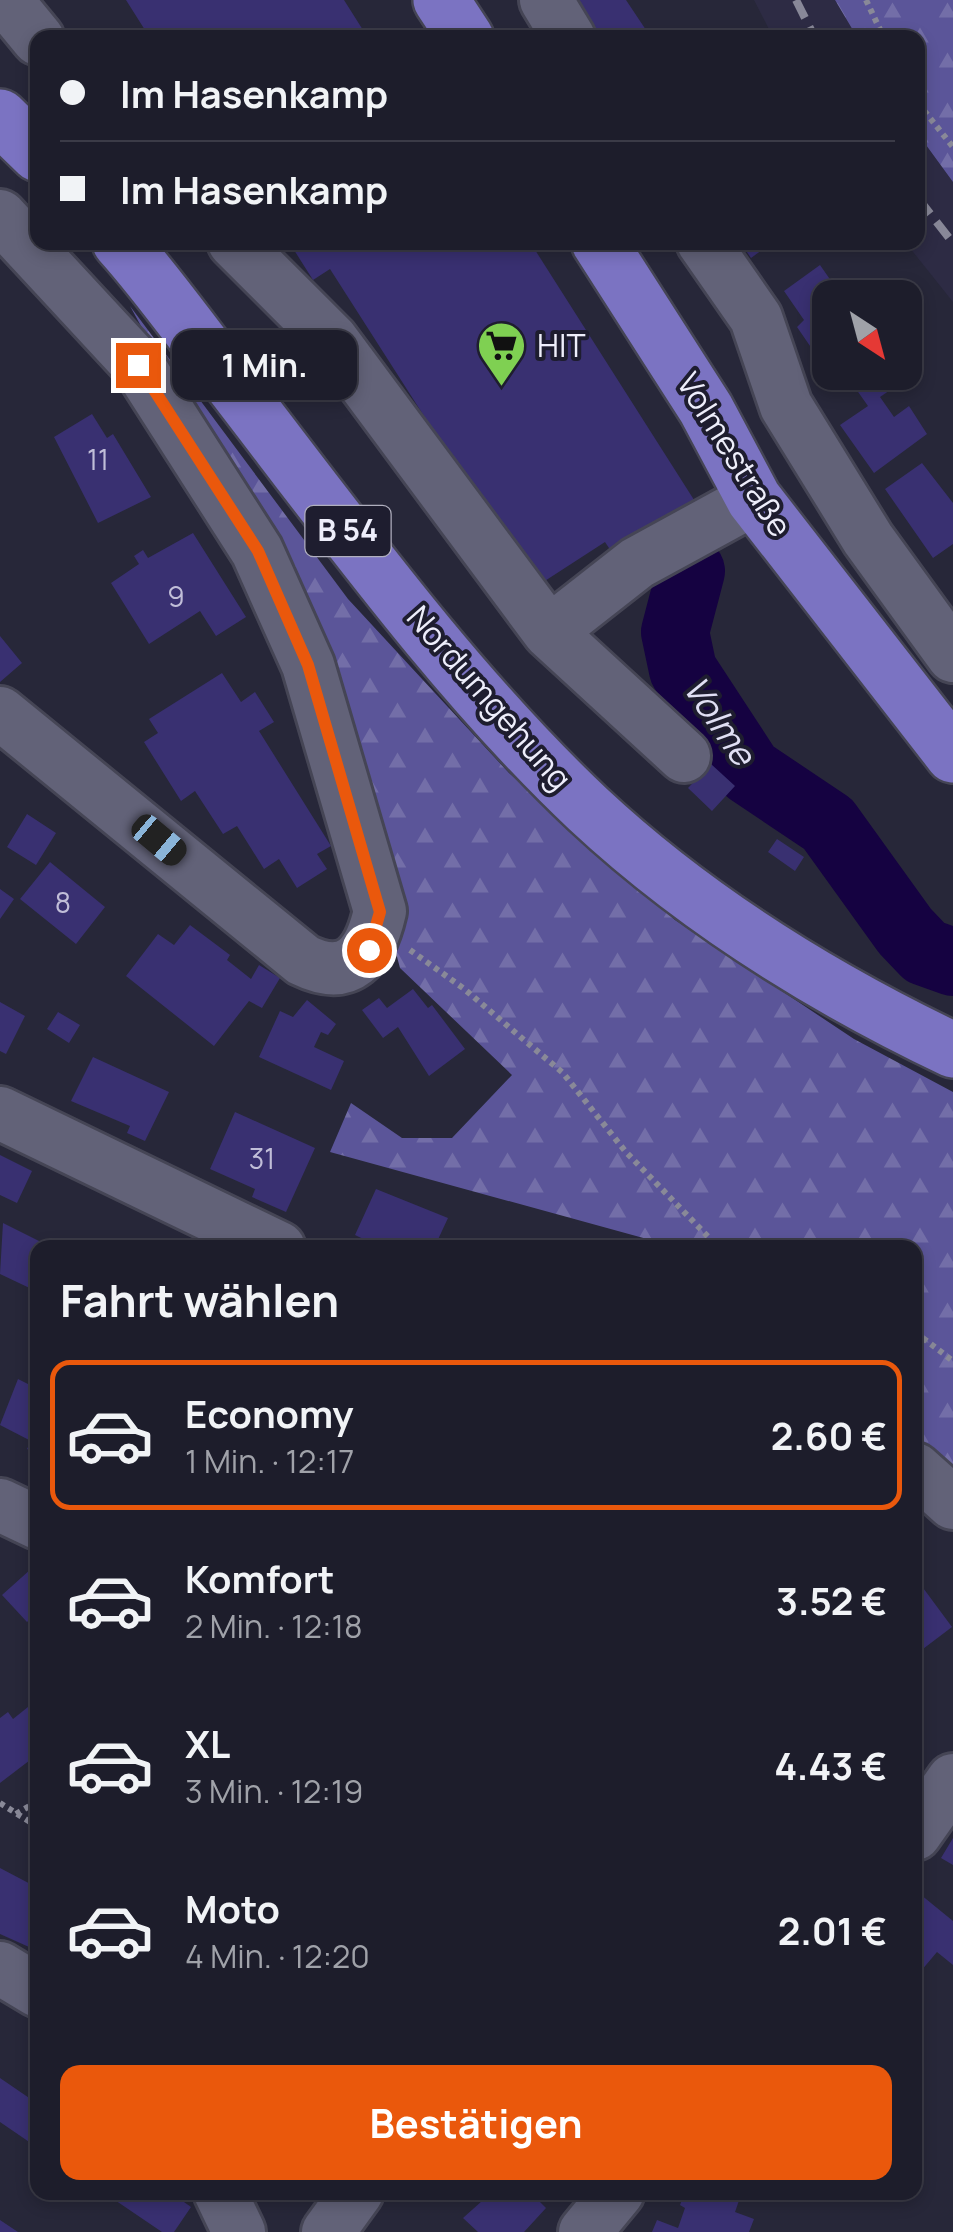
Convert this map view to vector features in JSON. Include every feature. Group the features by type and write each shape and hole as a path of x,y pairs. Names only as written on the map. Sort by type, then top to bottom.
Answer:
{"main road":[{"path":"441,0 461,30"},
{"path":"0,117 30,146"},
{"name":"Nordumgehung","path":"126,250 448,657 588,809 699,900 870,1010 953,1050"},
{"name":"Volmestraße","path":"604,250 706,409 754,499 953,755"}],"street":[{"path":"6,0 31,30"},
{"path":"546,0 564,30"},
{"path":"0,216 30,248"},
{"path":"0,714 303,960 321,968 347,968 369,950 380,912 308,665 258,551 138,365 31,250"},
{"path":"242,250 332,340 548,632 684,756"},
{"path":"671,250 768,359"},
{"path":"708,250 756,318 786,406 858,522 953,656"},
{"path":"548,632 638,564 754,499"},
{"path":"0,1113 262,1240"},
{"path":"922,1475 953,1503"},
{"path":"0,1506 30,1519"},
{"path":"922,1824 953,1780"},
{"path":"0,1968 30,1986"},
{"path":"224,2200 240,2232"},
{"path":"328,2232 351,2200"},
{"path":"585,2232 611,2200"}],"path":[{"path":"866,0 880,30"},
{"path":"925,112 953,147"},
{"path":"377,926 463,988 562,1073 625,1151 712,1240"},
{"path":"922,1337 953,1361"},
{"path":"0,1803 30,1822"},
{"path":"16,1814 30,1806"}],"shaded area":[{"path":"754,0 835,0 853,30 769,30"},
{"path":"925,144 953,182 953,302 912,250 925,250"}],"green space":[{"path":"835,0 953,0 953,182 925,144 925,30 853,30"},
{"path":"130,306 348,599 509,773 675,920 854,1039 953,1092 953,1466 922,1442 922,1240 647,1240 330,1152 351,1103 402,1138 452,1138 512,1075 400,968 312,637"}],"building":[{"path":"126,0 344,0 363,30 145,30"},
{"path":"572,0 626,0 646,30 591,30"},
{"path":"294,250 535,250 696,503 673,519 661,517 657,526 613,554 605,542 534,588 330,269 313,280"},
{"path":"746,250 762,250 751,258"},
{"path":"820,265 830,280 812,280 812,349 797,327 804,320 784,291"},
{"path":"857,390 890,390 880,397 894,417 909,406 927,434 874,473 840,425 868,406"},
{"path":"92,414 107,438 113,434 151,497 98,523 54,437"},
{"path":"922,463 953,503 953,544 933,558 885,489"},
{"path":"193,533 246,617 216,636 200,611 149,644 111,583 139,564 134,556 143,550 148,558"},
{"path":"0,636 22,663 0,682"},
{"path":"222,673 241,702 255,692 274,722 259,731 331,846 317,854 327,869 297,888 279,859 264,869 237,826 223,834 195,791 181,801 144,742 158,733 149,719"},
{"path":"711,764 735,786 712,811 688,788"},
{"path":"27,814 56,833 36,865 7,847"},
{"path":"777,839 804,857 795,871 768,852"},
{"path":"50,862 105,907 76,944 20,899"},
{"path":"0,889 14,899 0,919"},
{"path":"190,925 230,955 227,960 251,979 259,965 280,978 262,1008 249,1001 214,1046 126,976 158,934 174,945"},
{"path":"413,989 428,1008 432,1005 465,1049 429,1076 398,1027 383,1038 362,1010 379,998 387,1008"},
{"path":"307,1000 336,1024 328,1035 321,1032 314,1047 344,1061 331,1090 259,1057 280,1011 293,1017"},
{"path":"0,1002 25,1016 6,1054 0,1051"},
{"path":"58,1012 80,1025 69,1043 47,1029"},
{"path":"93,1057 169,1092 145,1141 127,1133 130,1126 71,1101"},
{"path":"235,1112 315,1148 286,1212 252,1197 255,1189 210,1169"},
{"path":"0,1155 32,1171 17,1203 0,1195"},
{"path":"376,1189 448,1218 438,1240 365,1240 355,1235"},
{"path":"3,1223 37,1240 30,1240 30,1288 0,1274"},
{"path":"18,1379 30,1385 30,1440 0,1425"},
{"path":"30,1570 27,1622 2,1595"},
{"path":"922,1586 952,1627 922,1650"},
{"path":"30,1705 30,1760 0,1783 0,1718 8,1712 13,1719"},
{"path":"953,1838 953,1865 941,1858"},
{"path":"0,1868 30,1884 30,1947 0,1934"},
{"path":"922,1896 953,1921 953,1965 937,1952 922,1970"},
{"path":"0,2078 30,2099 30,2143 0,2122"},
{"path":"115,2200 181,2200 191,2207 174,2232 162,2232"},
{"path":"483,2200 538,2200 546,2208 524,2232 478,2232 463,2218"},
{"path":"682,2200 739,2200 735,2212 754,2219 749,2232 652,2232 657,2220 678,2228 685,2208 680,2205"},
{"path":"0,2220 18,2232 0,2232"}],"waterway":[{"name":"Volme","path":"691,571 675,632 683,670 749,771 828,824 905,931 925,952 953,962"}],"railway":[{"path":"796,0 811,30"},
{"path":"925,207 953,243"}],"place":[{"name":"HIT","path":"502,388"}],"route":[{"path":"138,365 258,551 308,665 380,912 369,950"}]}
